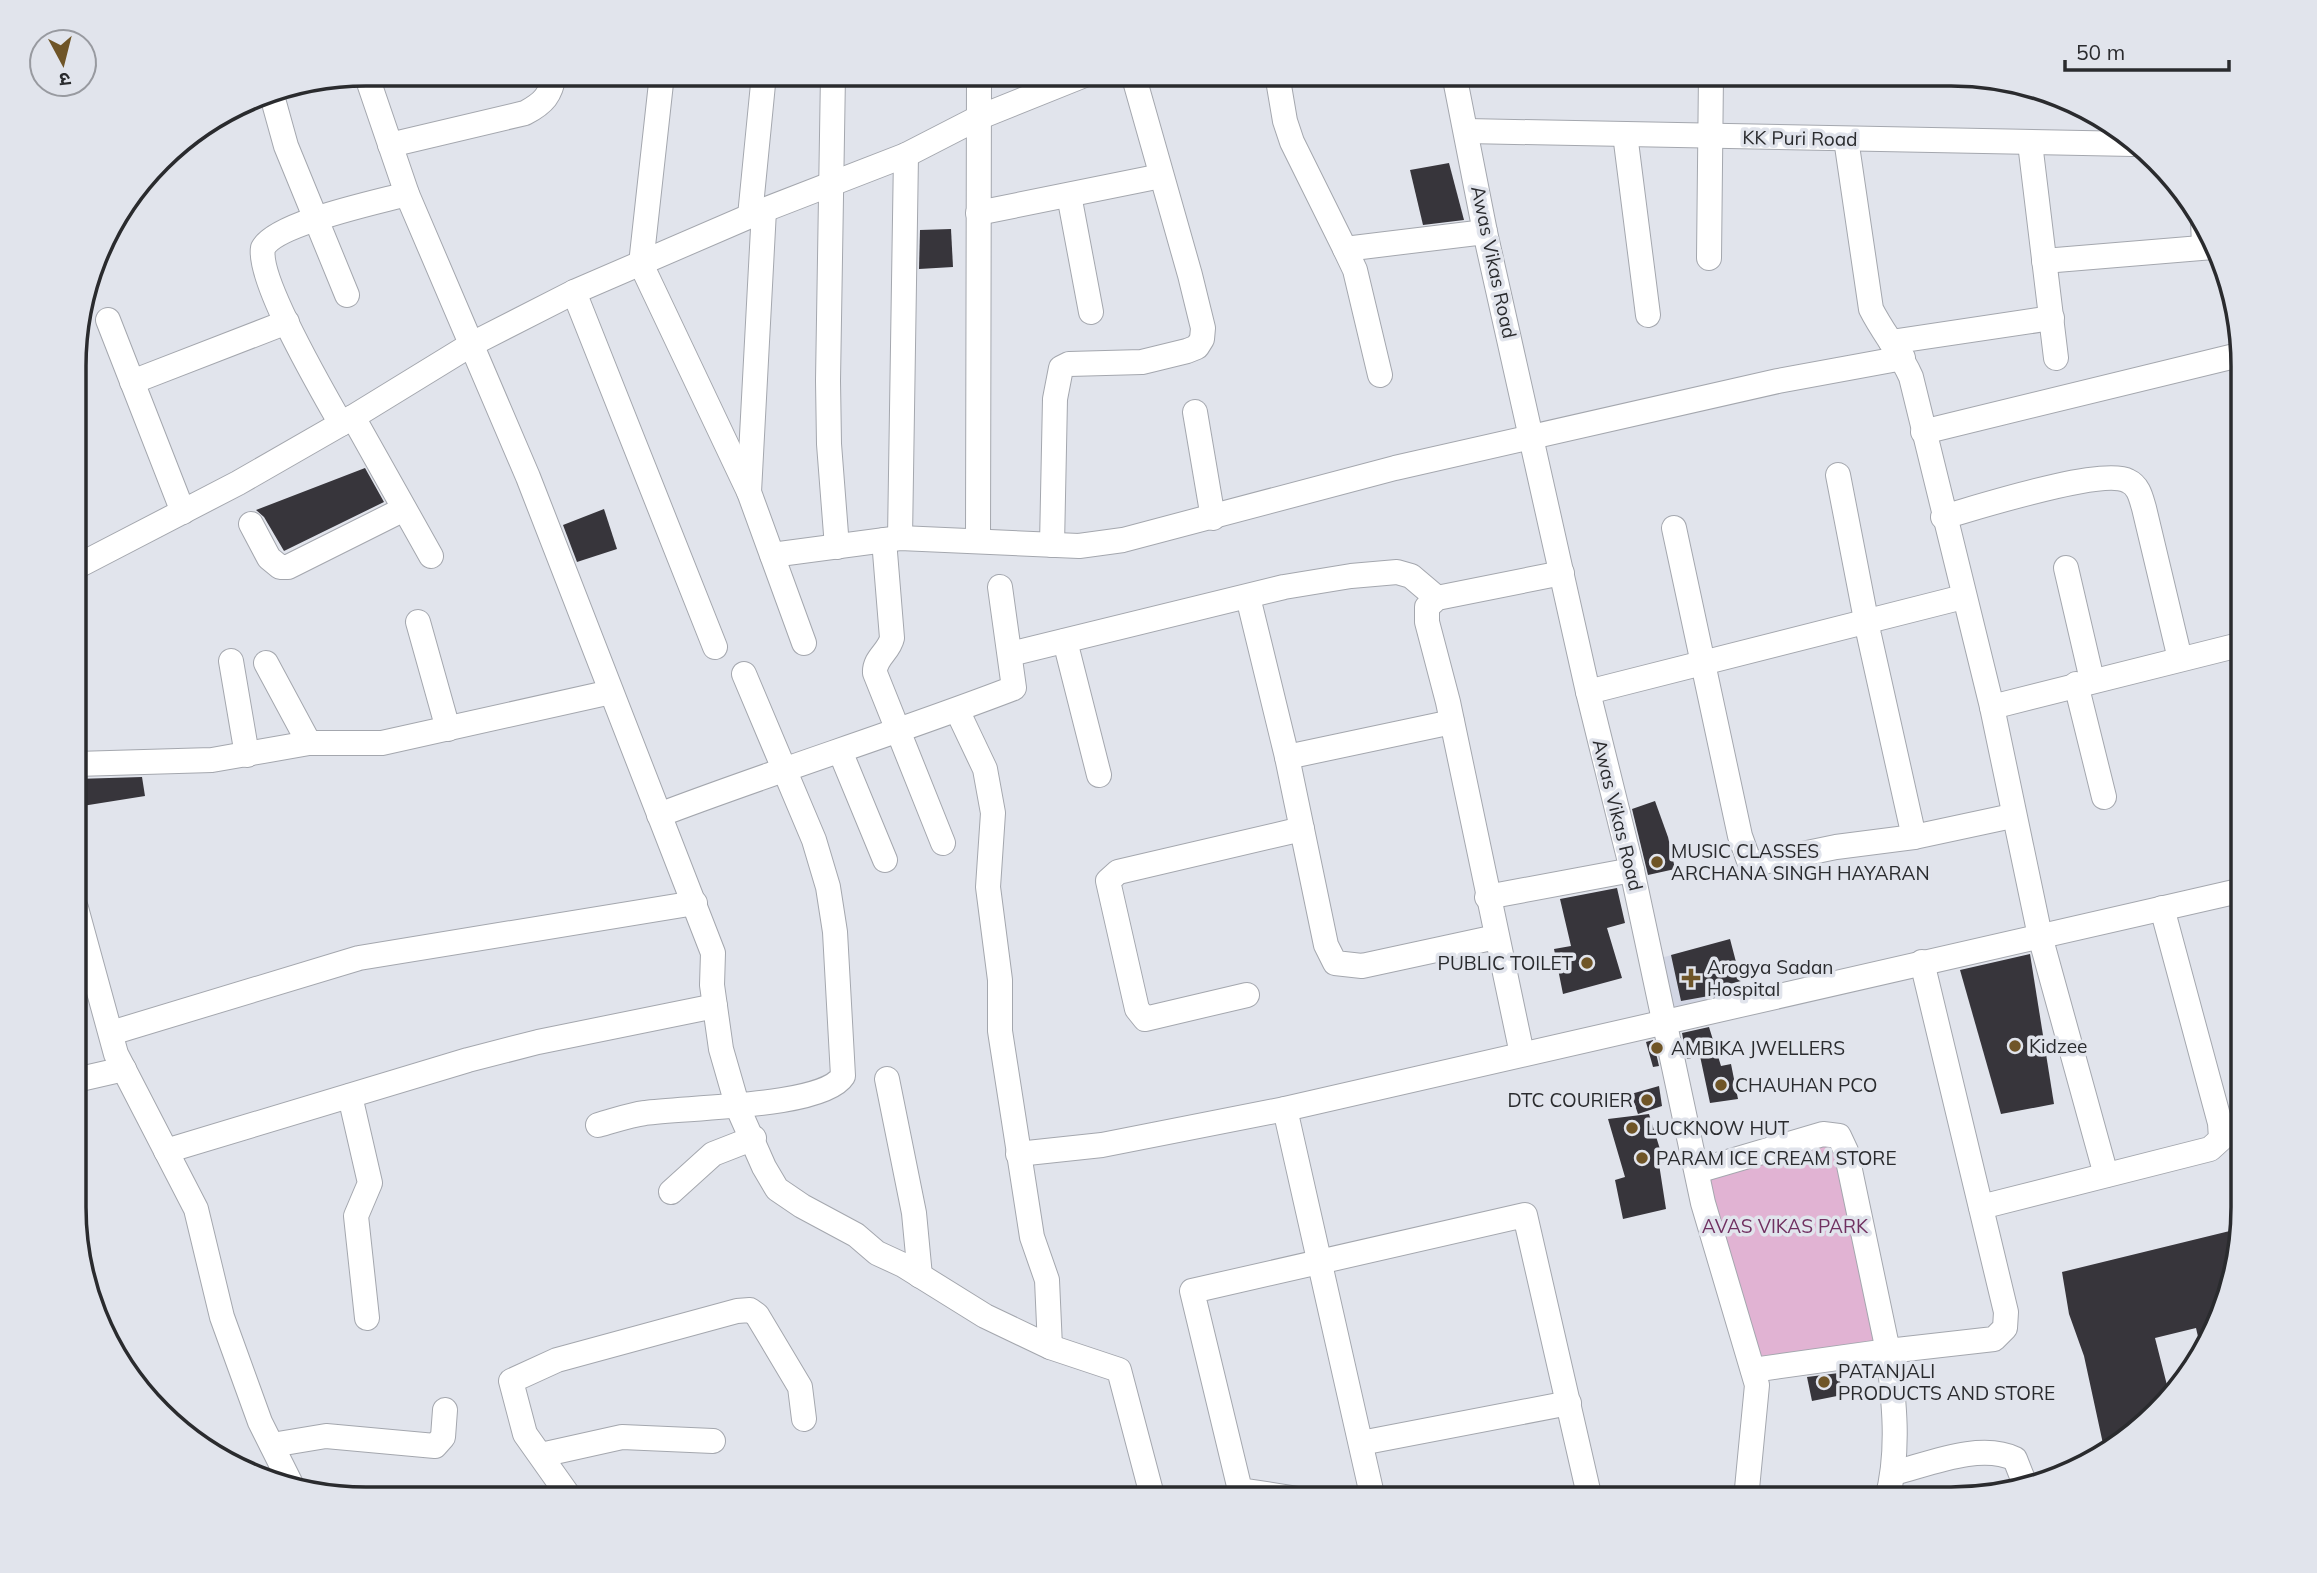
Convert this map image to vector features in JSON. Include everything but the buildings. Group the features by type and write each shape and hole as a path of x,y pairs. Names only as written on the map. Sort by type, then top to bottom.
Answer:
{"street":[{"path":"370,86 407,194 472,344 713,953 712,985 721,1049 738,1108 754,1138 764,1167 777,1189 802,1206 856,1235 877,1253 985,1316 1050,1347 1119,1370 1150,1487"},
{"path":"390,145 525,113 541,105 552,92 553,86"},
{"path":"661,86 641,264 749,492 804,643"},
{"path":"749,492 763,86"},
{"path":"833,86 828,394 837,547"},
{"path":"978,541 979,86"},
{"path":"86,562 183,512 347,421 472,344 574,292 757,213 906,155 980,117 1057,86"},
{"path":"1052,545 1055,399 1061,368 1069,364 1142,362 1187,351 1197,347 1202,339 1203,328 1190,275 1136,86"},
{"path":"1280,86 1285,121 1292,142 1355,270 1380,375"},
{"name":"Awas Vikas Road","path":"1457,86 1485,232 1588,692 1666,1020 1697,1171 1758,1385 1747,1487"},
{"path":"1709,258 1711,86"},
{"path":"274,102 286,146 313,219 347,295"},
{"name":"KK Puri Road","path":"1467,131 2122,144"},
{"path":"1625,134 1648,315"},
{"path":"1846,139 1871,309 1911,377 1992,707 2012,816 2040,936 2106,1175"},
{"path":"2030,143 2056,358"},
{"path":"906,155 892,539 892,638 874,668 943,843"},
{"path":"978,213 1161,176"},
{"path":"407,194 313,219 275,236 265,243 262,252 287,322 431,556"},
{"path":"1069,195 1091,312"},
{"path":"1345,249 1485,232"},
{"path":"2044,261 2204,247"},
{"path":"574,292 715,647"},
{"path":"772,555 892,539 1079,546 1123,540 1395,468 1778,381 1897,350 2052,318"},
{"path":"108,320 183,512"},
{"path":"132,382 287,322"},
{"path":"1923,432 2231,357"},
{"path":"1195,412 1213,518"},
{"path":"1838,475 1866,621 1914,837"},
{"path":"1944,517 2033,492 2116,477 2129,481 2138,489 2144,508 2180,659"},
{"path":"251,524 270,558 280,568 288,567 404,509"},
{"path":"1674,528 1741,836 1749,861 1758,863 1836,847 1914,837 2012,816"},
{"path":"2066,568 2104,797"},
{"path":"1010,654 1297,584 1397,572 1410,576 1437,598"},
{"path":"1522,1054 1452,722 1427,622 1427,607 1437,598 1562,573"},
{"path":"659,815 784,768 899,732 1014,688 1000,587"},
{"path":"1248,597 1287,757 1326,945 1335,963 1362,966 1496,937"},
{"path":"1588,692 1963,597"},
{"path":"418,622 448,729"},
{"path":"1065,641 1099,775"},
{"path":"1992,707 2231,647"},
{"path":"231,661 247,755"},
{"path":"266,663 309,743"},
{"path":"598,1125 640,1113 738,1108 822,1090 839,1082 843,1076 836,946 828,887 814,840 744,674"},
{"path":"86,765 212,760 309,743 382,743 611,692"},
{"path":"957,710 985,769 993,813 988,887 1000,980 1000,1031 1032,1237 1047,1280 1050,1347"},
{"path":"1287,757 1452,722"},
{"path":"840,751 885,860"},
{"path":"1247,995 1145,1019 1137,1009 1108,881 1118,872 1302,829"},
{"path":"1487,897 1632,870"},
{"path":"1018,1154 1102,1145 1285,1109 2231,893"},
{"path":"111,1033 359,958 695,904"},
{"path":"1981,1207 2210,1149 2221,1139 2220,1123 2162,908"},
{"path":"86,944 124,1069 196,1209 222,1317 260,1423 287,1476"},
{"path":"1753,1370 1994,1339 2005,1328 2006,1312 1922,962"},
{"path":"166,1151 538,1042 715,1006"},
{"path":"86,1078 124,1069"},
{"path":"887,1079 914,1213 920,1276"},
{"path":"350,1096 370,1183 356,1216 367,1318"},
{"path":"1285,1109 1370,1487"},
{"path":"1697,1171 1823,1134 1839,1136 1846,1151 1888,1351 1895,1436 1894,1473 1890,1487"},
{"path":"671,1192 713,1154 754,1138"},
{"path":"1239,1487 1192,1291 1525,1215 1587,1487"},
{"path":"563,1487 525,1434 511,1381 557,1360 737,1311 750,1310 765,1328 800,1387 804,1419"},
{"path":"1361,1444 1569,1403"},
{"path":"272,1445 326,1436 435,1446 443,1437 445,1410"},
{"path":"541,1455 622,1437 713,1441"},
{"path":"1894,1473 1980,1453 2002,1453 2015,1460 2022,1478"}],"shaded area":[{"name":"Arogya Sadan Hospital","path":"1708,946 1724,998 1672,1011 1660,958"}],"green space":[{"name":"AVAS VIKAS PARK","path":"1832,1135 1881,1345 1758,1365 1702,1179"}],"place":[{"name":"MUSIC CLASSES ARCHANA SINGH HAYARAN","path":"1657,862"},
{"name":"PUBLIC TOILET","path":"1587,963"},
{"name":"Arogya Sadan Hospital","path":"1691,978"},
{"name":"Kidzee","path":"2015,1046"},
{"name":"AMBIKA JWELLERS","path":"1657,1048"},
{"name":"CHAUHAN PCO","path":"1721,1085"},
{"name":"DTC COURIER","path":"1647,1100"},
{"name":"LUCKNOW HUT","path":"1632,1128"},
{"name":"PARAM ICE CREAM STORE","path":"1642,1158"},
{"name":"PATANJALI PRODUCTS AND STORE","path":"1824,1382"}]}
